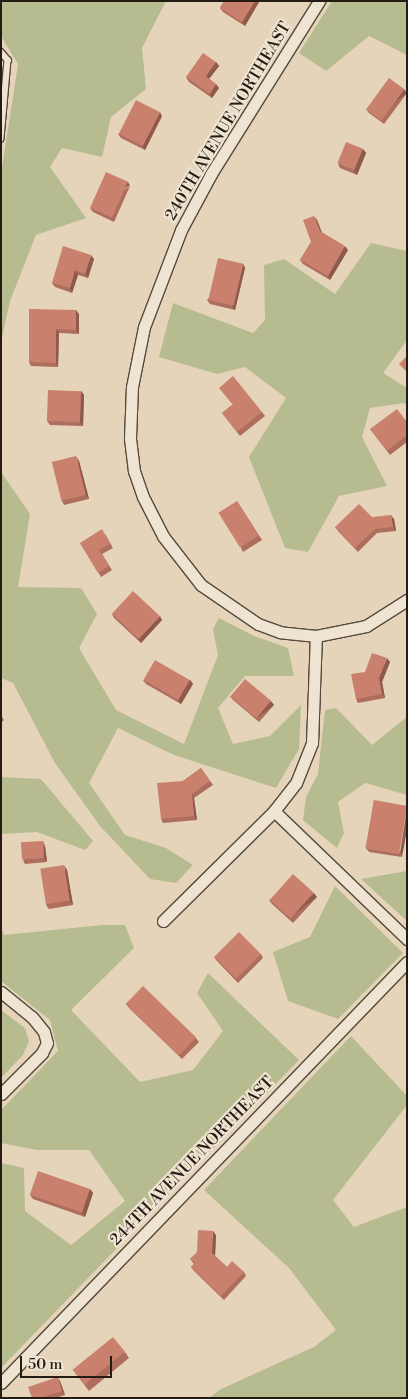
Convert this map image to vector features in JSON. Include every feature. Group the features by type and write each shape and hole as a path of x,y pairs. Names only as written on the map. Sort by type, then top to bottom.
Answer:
{"street":[{"name":"240TH AVENUE NORTHEAST","path":"319,1 211,174 180,230 144,327 132,387 130,438 134,471 143,497 163,536 201,585 258,624 280,632 316,636 366,626 407,600"},
{"path":"163,921 274,811 296,783 312,743 316,636"},
{"path":"274,811 407,939"},
{"name":"244TH AVENUE NORTHEAST","path":"1,1383 407,962"},
{"path":"1,992 40,1025 46,1038 46,1049 1,1094"}],"lane":[{"path":"1,52 8,60 1,139"}],"green space":[{"path":"1,1 166,1 142,48 146,89 111,117 102,157 62,148 50,167 86,218 36,235 10,301 1,342 1,174 18,64 1,36"},
{"path":"332,1 407,1 407,55 369,36 326,71 299,53"},
{"path":"371,243 407,251 407,340 383,373 407,388 407,405 404,403 370,408 362,437 387,486 339,496 308,552 285,548 249,457 286,398 245,367 217,374 159,357 173,303 253,333 265,320 264,265 284,259 335,294"},
{"path":"1,472 30,514 18,587 81,588 97,614 79,648 116,710 184,744 218,655 213,629 219,618 254,636 288,648 294,676 245,676 218,708 233,744 270,736 301,705 299,749 276,788 174,755 118,728 89,783 125,835 166,848 193,865 176,883 150,879 100,826 55,763 13,683 1,678"},
{"path":"336,708 372,745 407,717 407,795 365,783 338,802 344,833 337,848 303,820 306,797 318,774 325,710"},
{"path":"1,777 41,779 93,841 85,850 37,832 1,834"},
{"path":"407,871 407,921 361,879"},
{"path":"335,886 403,953 338,1019 288,1001 273,952 310,937"},
{"path":"102,925 125,925 134,948 71,1010 140,1082 193,1070 223,1031 197,993 208,973 299,1060 1,1368 1,1163 24,1168 25,1211 71,1245 125,1201 89,1150 37,1150 1,1143 1,1110 58,1051 50,1020 1,981 1,928 4,935"},
{"path":"1,1010 25,1028 29,1041 23,1055 1,1078"},
{"path":"351,1036 407,1096 407,1105 333,1200 354,1227 407,1207 407,1398 209,1398 221,1389 314,1347 336,1330 289,1268 204,1190"}],"building":[{"path":"224,1 255,1 242,22 220,8"},
{"path":"203,53 216,62 206,76 216,84 210,94 186,77"},
{"path":"389,78 404,89 381,121 366,110"},
{"path":"136,100 160,112 143,146 119,134"},
{"path":"346,142 363,149 354,170 337,163"},
{"path":"106,172 128,182 112,217 90,208"},
{"path":"314,216 320,231 345,246 328,276 300,260 311,242 303,220"},
{"path":"63,246 91,255 85,274 75,270 70,288 52,283"},
{"path":"218,258 243,264 234,306 208,300"},
{"path":"29,309 76,310 76,330 56,329 56,363 29,362"},
{"path":"407,356 407,372 399,364"},
{"path":"233,376 262,412 237,432 222,413 233,405 219,388"},
{"path":"48,390 81,391 80,422 47,421"},
{"path":"397,409 407,422 407,435 387,451 370,429"},
{"path":"76,456 86,495 61,501 52,462"},
{"path":"237,501 259,536 240,547 218,513"},
{"path":"359,504 372,517 391,515 393,527 375,529 355,548 335,527"},
{"path":"102,529 110,544 99,550 109,566 98,573 80,543"},
{"path":"133,591 160,616 139,639 112,614"},
{"path":"372,653 387,658 379,678 382,694 356,699 351,674 365,672"},
{"path":"155,660 190,680 178,700 144,680"},
{"path":"245,679 271,701 256,718 230,697"},
{"path":"201,768 210,781 192,794 194,816 161,819 157,783 183,781"},
{"path":"374,800 407,806 399,854 365,848"},
{"path":"43,841 44,858 22,859 21,842"},
{"path":"64,865 70,901 46,904 40,869"},
{"path":"293,874 314,893 290,919 270,900"},
{"path":"239,932 261,954 236,979 214,957"},
{"path":"143,986 196,1037 179,1055 126,1004"},
{"path":"38,1171 90,1189 82,1213 30,1195"},
{"path":"198,1230 213,1231 212,1253 227,1267 232,1261 244,1272 221,1296 191,1267 195,1263 190,1259 197,1252"},
{"path":"113,1337 125,1352 85,1384 73,1370"},
{"path":"58,1377 62,1391 41,1398 32,1398 28,1387"}]}
